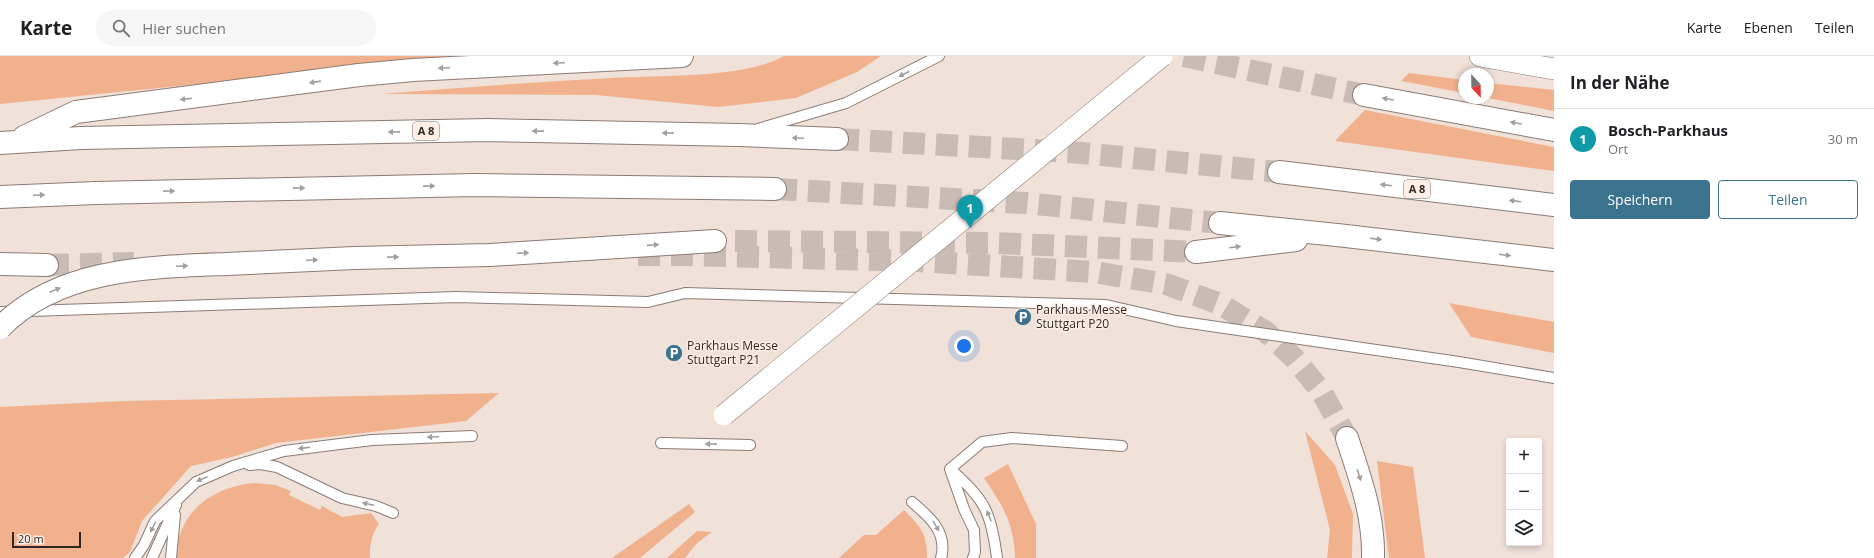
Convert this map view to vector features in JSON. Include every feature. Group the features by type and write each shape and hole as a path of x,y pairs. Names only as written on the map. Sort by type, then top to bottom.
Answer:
{"highway":[{"path":"7,143 76,112 359,76 421,70 682,56"},
{"path":"1364,95 1554,130"},
{"name":"A 8","path":"7,143 88,138 488,130 739,135 837,139"},
{"name":"A 8","path":"1279,172 1554,205"},
{"path":"0,197 96,193 475,185 775,189"},
{"path":"1220,223 1337,234 1554,260"},
{"path":"1196,252 1337,234"},
{"path":"0,328 28,304 48,293 70,284 135,270 174,266 354,258 490,255 716,241"},
{"path":"0,264 47,265"},
{"path":"1347,438 1366,496 1374,536 1373,558"}],"street":[{"path":"724,415 1162,56"},
{"path":"1480,56 1554,69"}],"lane":[{"path":"739,135 846,103 939,56"},
{"path":"0,312 456,297 648,302 685,293 1106,305 1176,321 1459,362 1554,378"},
{"path":"135,558 144,545 155,521 178,501 196,482 233,466 284,451 372,440 472,436"},
{"path":"950,469 982,442 1012,438 1122,446"},
{"path":"661,443 750,445"},
{"path":"233,466 260,464 277,467 342,498 376,506 393,513"},
{"path":"950,469 966,482 983,503 993,528 996,557"},
{"path":"950,469 964,509 974,530 975,552 972,558"},
{"path":"152,558 178,501"},
{"path":"171,558 178,501"},
{"path":"912,502 931,517 941,534 943,551 941,558"}],"shaded area":[{"path":"0,56 477,56 0,104"},
{"path":"784,56 881,56 857,72 796,98 718,107 596,95 381,94 553,81 676,76 724,72 746,69"},
{"path":"1409,73 1458,79 1458,92 1401,81"},
{"path":"1494,84 1554,90 1554,111 1494,99"},
{"path":"1365,110 1554,147 1554,171 1335,141"},
{"path":"1449,303 1554,322 1554,353 1471,337"},
{"path":"499,393 466,421 276,443 232,457 191,466 142,521 130,552 123,558 0,558 0,407 124,401"},
{"path":"1305,431 1335,465 1353,514 1352,558 1327,558 1330,530"},
{"path":"1377,461 1413,467 1425,558 1389,558"},
{"path":"1008,464 1036,524 1036,558 1015,558 1010,525 1002,506 984,478"},
{"path":"253,483 275,485 291,491 289,495 320,510 322,506 342,517 371,513 379,524 374,531 370,549 370,558 176,558 178,542 183,528 190,515 199,505 223,490"},
{"path":"689,504 695,512 640,558 612,558"},
{"path":"904,510 922,531 926,542 927,558 839,558 864,535 876,535"},
{"path":"697,531 712,532 697,543 685,558 667,558"}],"tunnel":[{"path":"1184,56 1364,95"},
{"path":"837,139 1071,152 1279,172"},
{"path":"775,189 1025,203 1220,223"},
{"path":"735,241 996,243 1196,252"},
{"path":"638,255 917,261 1094,272 1166,284 1220,304 1266,332 1293,357 1321,391 1347,438"},
{"path":"47,265 134,263"}],"place":[{"name":"Bosch-Parkhaus","path":"970,228"},
{"name":"Parkhaus Messe Stuttgart P20","path":"1023,317"},
{"name":"Parkhaus Messe Stuttgart P21","path":"674,353"}]}
